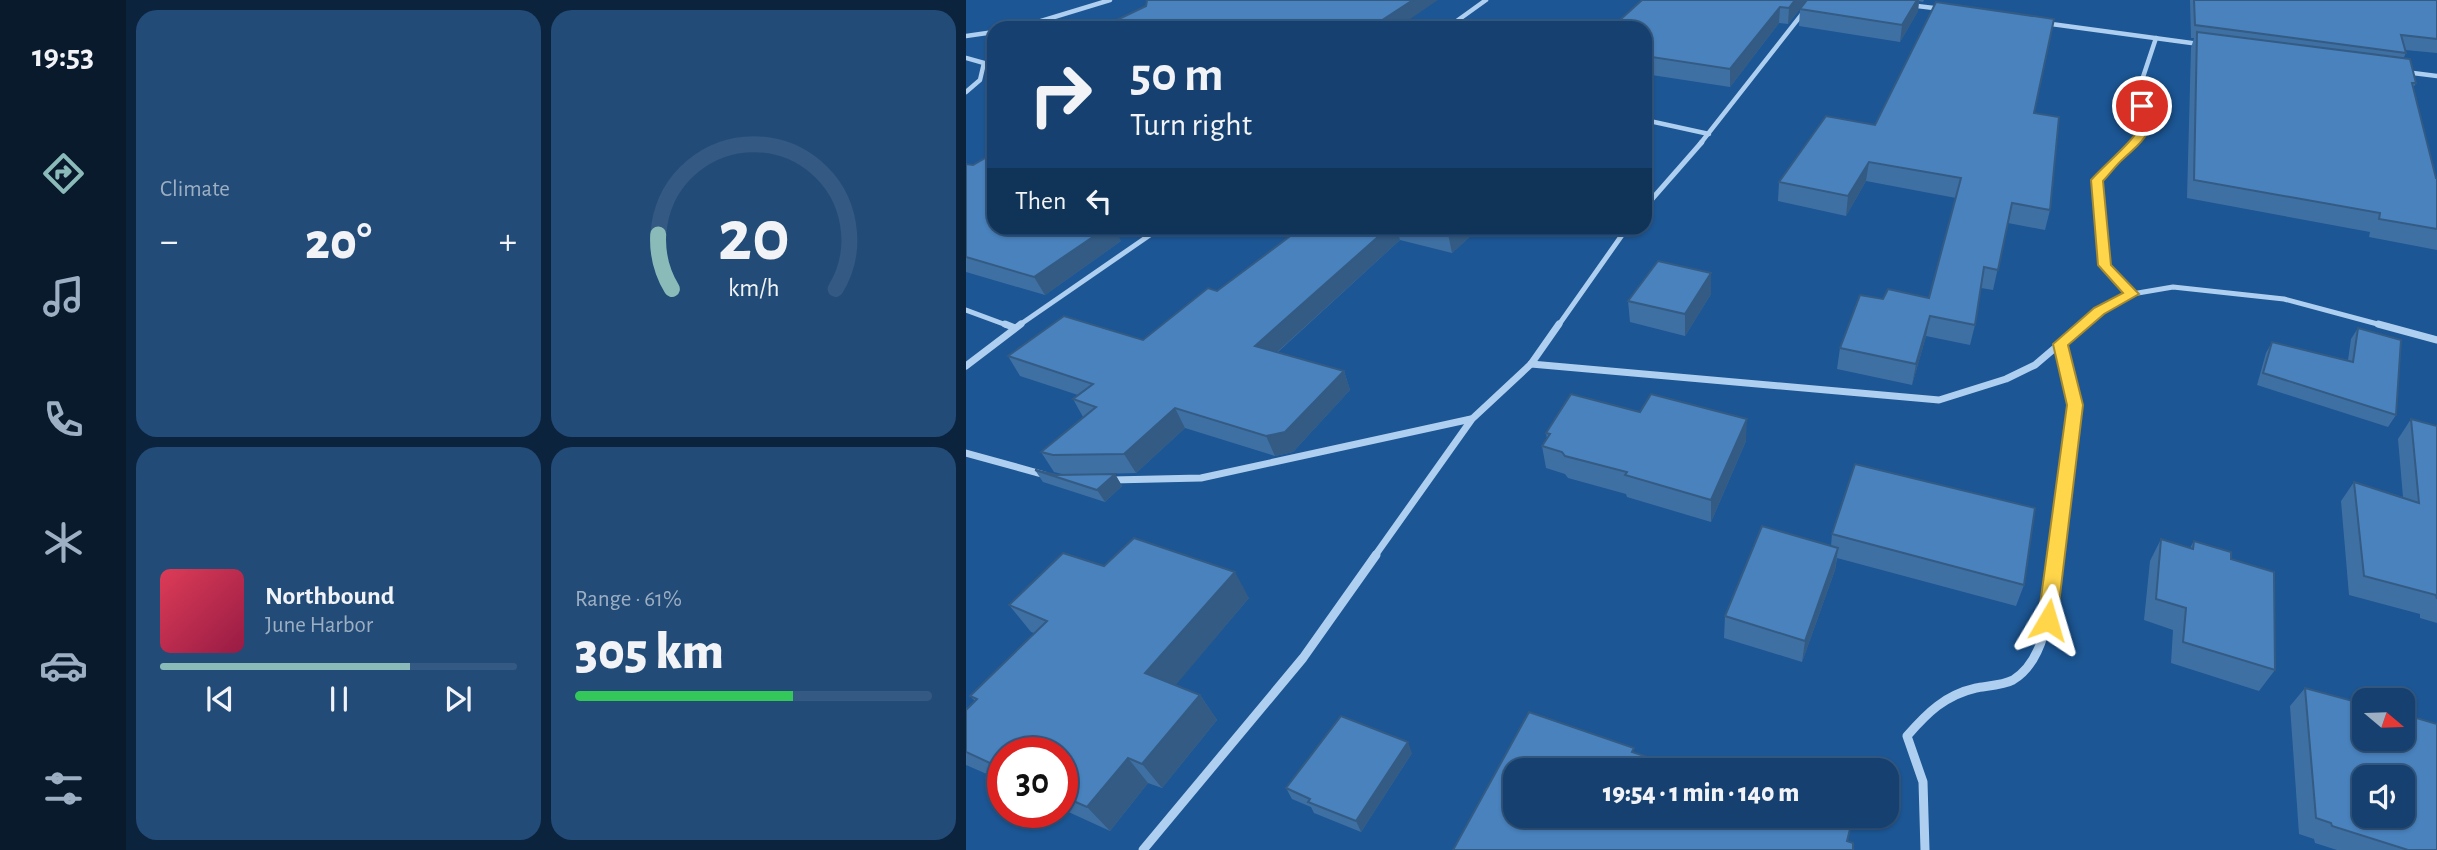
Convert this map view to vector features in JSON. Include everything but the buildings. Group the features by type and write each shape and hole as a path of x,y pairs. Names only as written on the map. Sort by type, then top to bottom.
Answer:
{"street":[{"path":"1044,21 1110,0"},
{"path":"1457,21 1486,0"},
{"path":"1652,199 1709,134 1813,0"},
{"path":"1900,4 1954,11"},
{"path":"2035,22 2210,45"},
{"path":"966,36 987,33"},
{"path":"2132,294 2104,265 2097,180 2119,155 2134,145 2145,125 2140,86 2156,38"},
{"path":"966,58 984,62 980,80 966,92"},
{"path":"2397,71 2437,76"},
{"path":"1652,122 1709,134"},
{"path":"966,366 1015,328 1150,235"},
{"path":"1143,850 1303,658 1472,419 1531,364 1622,235"},
{"path":"1531,364 1939,400 2006,380 2035,365 2099,311 2132,294 2174,287 2284,299 2437,340"},
{"path":"966,310 1015,328"},
{"path":"1925,850 1923,782 1908,736 1933,707 1962,691 2013,680 2035,657 2048,620 2075,405 2060,344"},
{"path":"1106,480 1201,478 1472,419"},
{"path":"966,453 1053,477"}],"route":[{"path":"2048,620 2075,405 2060,344 2099,311 2132,294 2104,265 2097,180 2119,155 2134,145 2145,125 2142,106"}]}
